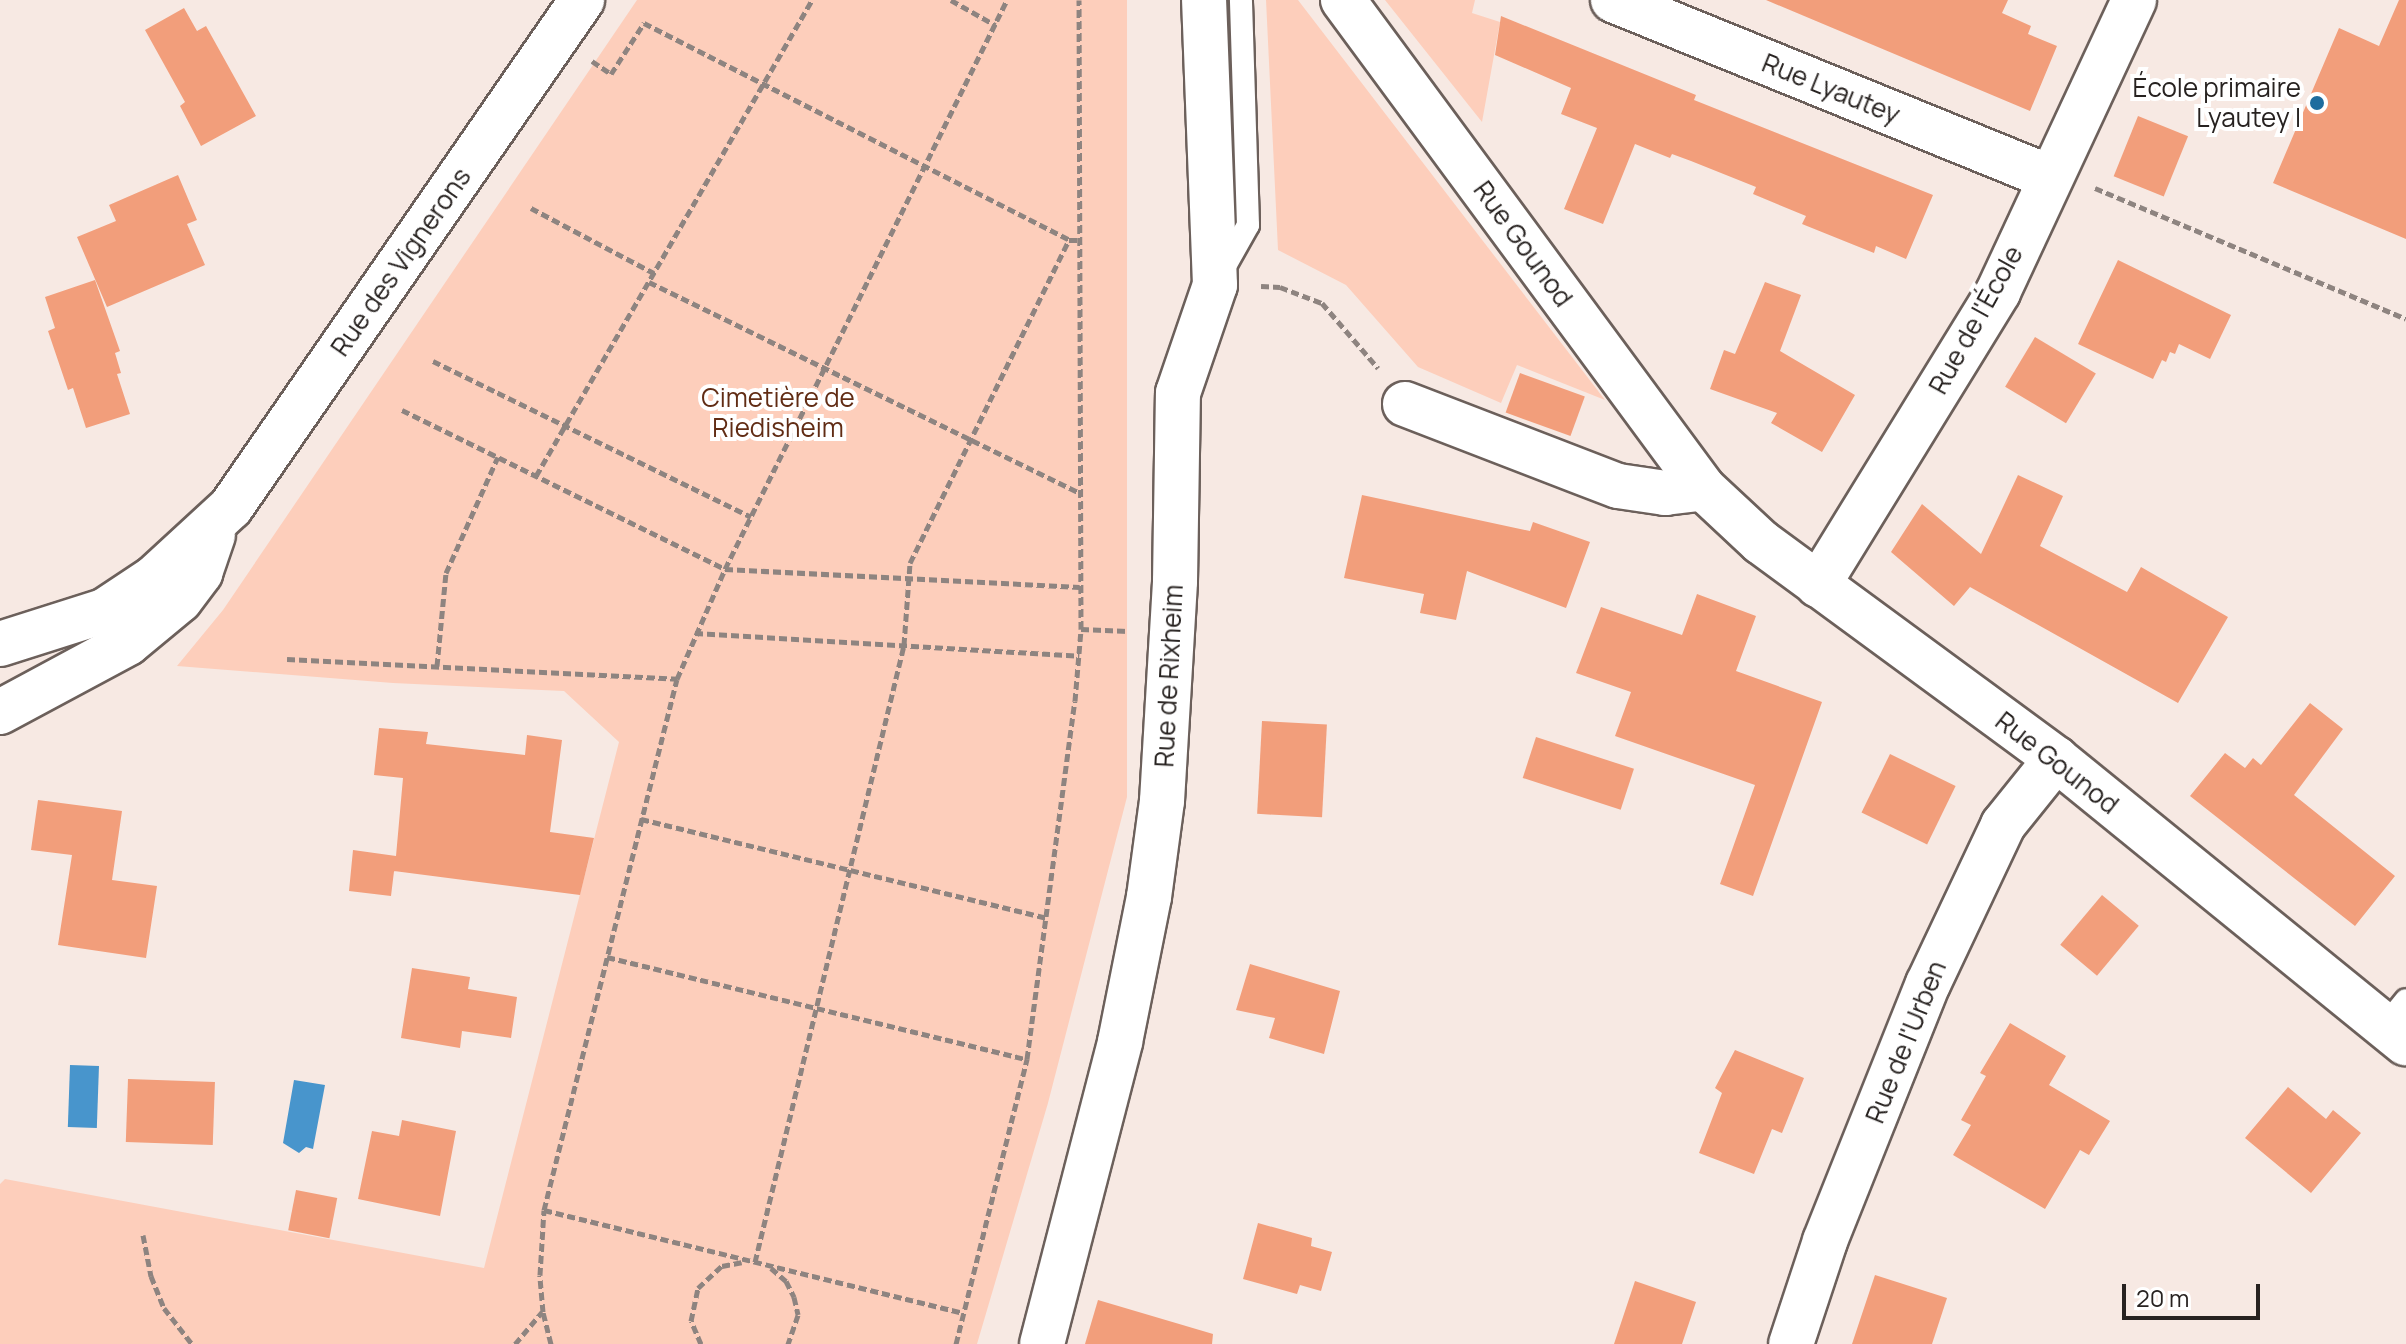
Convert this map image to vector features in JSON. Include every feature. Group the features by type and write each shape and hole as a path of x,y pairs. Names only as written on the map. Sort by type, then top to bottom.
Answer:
{"street":[{"name":"Rue des Vignerons","path":"0,644 104,611 154,578 231,507 582,0"},
{"name":"Rue de Rixheim","path":"1042,1344 1120,1042 1149,897 1162,801 1174,597 1178,393 1215,285 1204,0"},
{"name":"Rue Gounod","path":"1343,0 1703,488 1761,542 2056,759 2399,1023"},
{"name":"Rue Lyautey","path":"1613,0 2049,177"},
{"name":"Rue de l'École","path":"1818,585 1998,292 2134,0"},
{"path":"1405,404 1618,486 1665,493 1703,488"},
{"name":"Rue des Vignerons","path":"0,712 128,643 180,600 200,573 217,521"},
{"name":"Rue de l'Urben","path":"1791,1344 1825,1241 1928,984 2003,825 2056,759"}],"lane":[{"path":"1215,285 1248,225 1241,0"}],"path":[{"path":"536,476 812,0"},
{"path":"951,0 995,25"},
{"path":"551,1344 543,1312 540,1275 544,1210 677,679 725,569 1007,0"},
{"path":"956,1344 1027,1059 1079,656 1079,0"},
{"path":"588,58 611,74 644,23 1069,240 1080,240"},
{"path":"2093,188 2406,319"},
{"path":"531,208 654,273"},
{"path":"755,1262 852,871 904,645 910,563 1069,240"},
{"path":"649,282 1081,494"},
{"path":"1215,285 1280,287 1322,303 1358,342 1405,404"},
{"path":"433,361 751,517"},
{"path":"402,410 725,569 1080,587"},
{"path":"437,666 446,573 498,457"},
{"path":"1081,629 1138,631"},
{"path":"695,633 1079,656"},
{"path":"287,659 677,679"},
{"path":"641,819 1047,918"},
{"path":"607,957 1027,1059"},
{"path":"544,1210 964,1313"},
{"path":"143,1235 151,1276 164,1308 192,1344"},
{"path":"701,1344 691,1321 698,1288 722,1266 755,1262 779,1275 794,1297 798,1315 788,1344"},
{"path":"515,1344 543,1312"}],"green space":[{"name":"Cimetière de Riedisheim","path":"637,0 1127,0 1127,797 1048,1103 977,1344 0,1344 0,1184 5,1179 484,1268 619,742 564,691 393,683 177,666 223,610"},
{"path":"1266,0 1298,0 1605,400 1517,365 1501,403 1418,367 1346,285 1278,250"},
{"path":"1385,0 1475,0 1472,13 1500,22 1482,122"}],"water":[{"path":"70,1065 99,1066 97,1128 68,1127"},
{"path":"294,1080 325,1085 313,1149 306,1147 299,1153 283,1143"}],"building":[{"path":"1766,0 2008,0 2002,13 2031,26 2028,34 2057,46 2030,111"},
{"path":"2399,0 2406,0 2406,239 2273,183 2339,28 2379,46"},
{"path":"184,8 197,31 206,26 256,116 201,146 180,106 185,102 145,30"},
{"path":"1501,16 1696,95 1694,100 1933,195 1906,259 1876,246 1874,253 1802,224 1806,216 1753,194 1756,187 1672,154 1670,158 1635,144 1603,224 1564,209 1597,128 1561,114 1571,88 1495,55"},
{"path":"2138,116 2188,136 2164,196 2114,176"},
{"path":"178,175 197,220 187,224 205,265 107,307 77,237 116,221 109,205"},
{"path":"2118,260 2231,315 2210,359 2179,344 2175,354 2170,352 2166,362 2162,360 2153,379 2078,344"},
{"path":"95,280 120,351 115,353 121,373 117,374 130,414 86,428 73,388 68,390 48,331 55,328 45,297"},
{"path":"1765,282 1801,295 1780,351 1855,395 1822,452 1771,423 1777,413 1710,389 1724,350 1735,354"},
{"path":"2035,337 2096,374 2066,423 2005,387"},
{"path":"1520,373 1585,397 1570,436 1506,412"},
{"path":"2018,475 2063,496 2040,546 2127,592 2141,567 2228,617 2178,703 1970,587 1954,606 1891,552 1922,504 1981,554"},
{"path":"1362,495 1530,531 1533,522 1590,542 1566,608 1467,571 1456,620 1420,613 1424,594 1344,578"},
{"path":"1697,594 1756,616 1736,671 1822,702 1753,896 1720,884 1755,785 1615,736 1631,692 1576,673 1601,607 1682,635"},
{"path":"2310,703 2343,729 2294,795 2395,876 2355,926 2190,796 2225,753 2245,768 2253,758 2261,765"},
{"path":"1262,721 1327,724 1322,817 1257,814"},
{"path":"379,728 428,732 426,744 525,755 527,735 562,740 550,832 594,838 580,895 394,871 391,896 349,891 353,850 396,856 403,778 374,775"},
{"path":"1536,737 1634,769 1621,810 1523,778"},
{"path":"1890,754 1956,786 1927,844 1862,812"},
{"path":"38,800 122,811 112,880 157,886 146,958 58,945 72,855 31,850"},
{"path":"2102,895 2139,926 2097,976 2060,945"},
{"path":"1250,964 1340,991 1324,1054 1269,1038 1275,1018 1236,1010"},
{"path":"412,968 470,977 468,989 517,997 511,1038 462,1031 460,1048 401,1038"},
{"path":"2010,1023 2066,1056 2049,1085 2110,1121 2089,1155 2080,1150 2045,1209 1953,1155 1971,1125 1961,1120 1986,1076 1980,1073"},
{"path":"1735,1050 1804,1078 1782,1133 1772,1129 1754,1174 1699,1153 1722,1093 1715,1088"},
{"path":"128,1079 215,1082 213,1145 126,1142"},
{"path":"2288,1087 2326,1119 2333,1110 2361,1133 2311,1193 2245,1138"},
{"path":"402,1120 456,1131 440,1216 358,1199 372,1131 399,1136"},
{"path":"296,1190 337,1198 329,1238 288,1230"},
{"path":"1258,1223 1312,1238 1311,1246 1332,1252 1321,1291 1300,1285 1297,1294 1243,1279"},
{"path":"1875,1275 1947,1298 1932,1344 1852,1344"},
{"path":"1635,1281 1696,1302 1682,1344 1614,1344"},
{"path":"1098,1300 1213,1334 1212,1344 1085,1344"}],"place":[{"name":"École primaire Lyautey I","path":"2317,103"}]}
